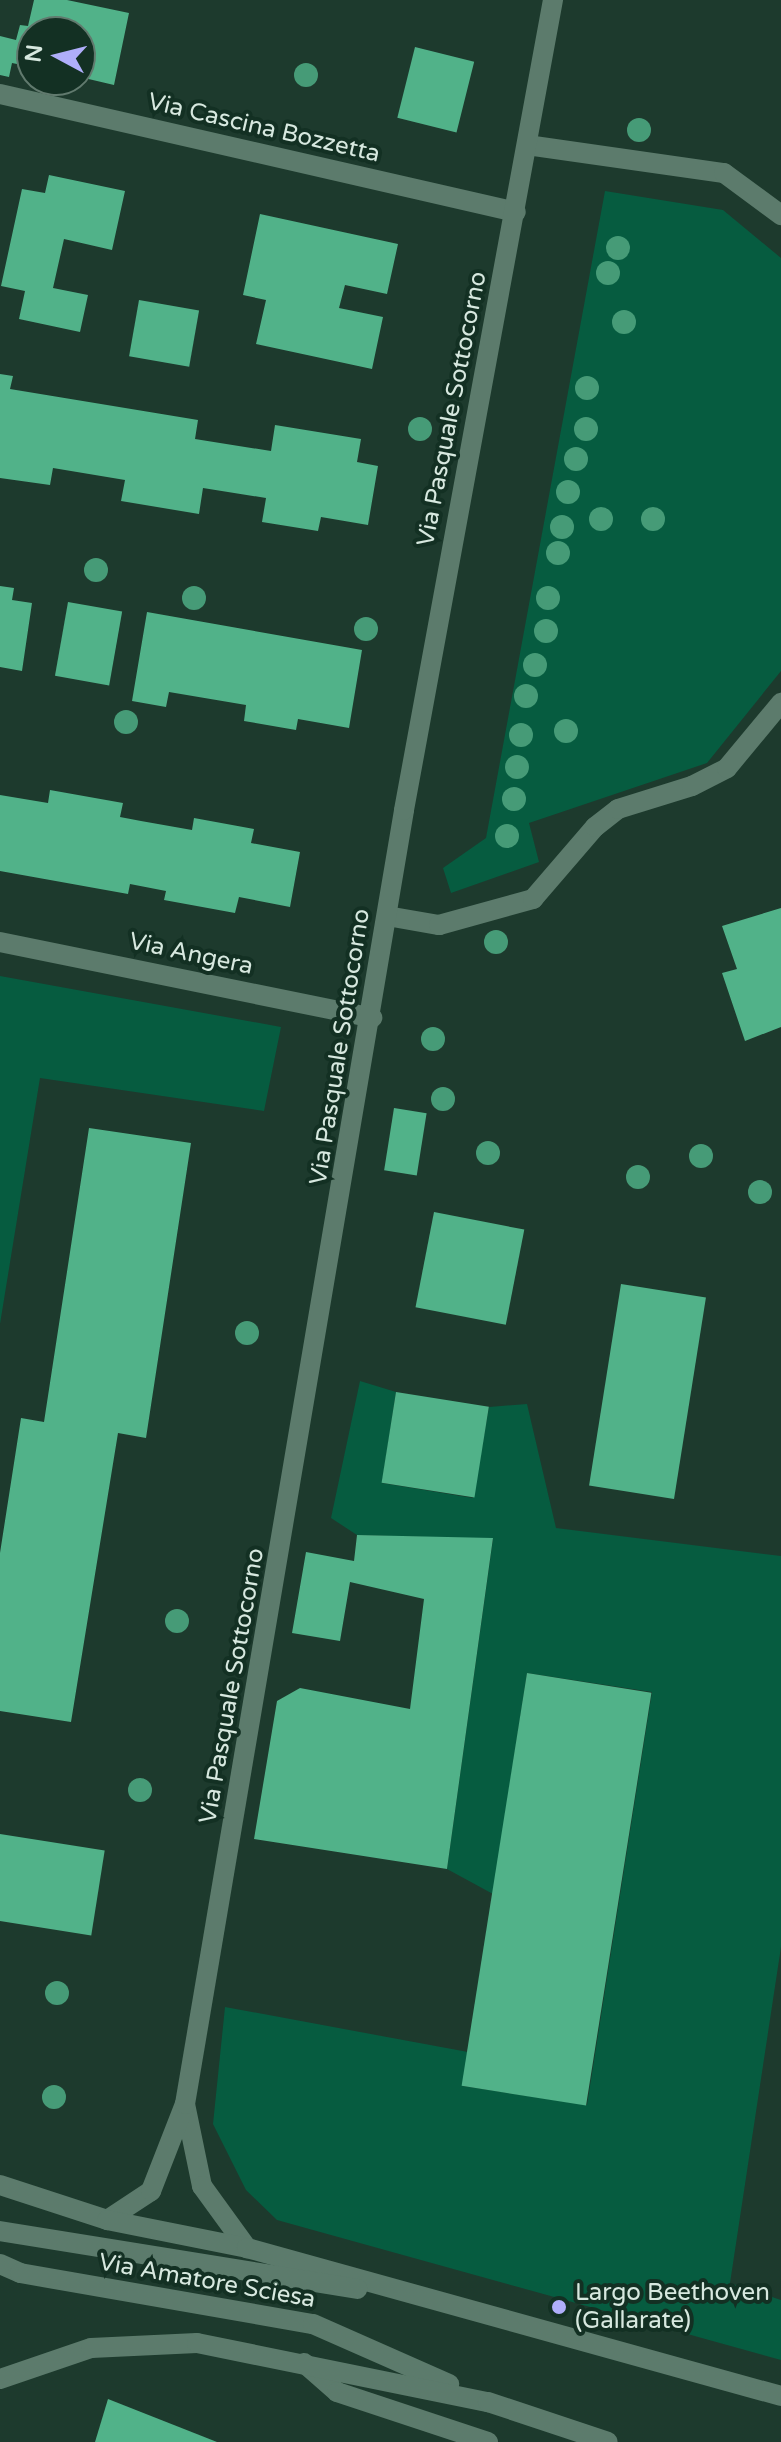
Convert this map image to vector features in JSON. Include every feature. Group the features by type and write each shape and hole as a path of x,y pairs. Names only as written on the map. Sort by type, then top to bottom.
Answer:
{"street":[{"name":"Via Pasquale Sottocorno","path":"107,2220 151,2191 185,2104 387,916 553,0"},
{"name":"Via Cascina Bozzetta","path":"0,94 516,212"},
{"path":"527,145 724,173 781,215"},
{"path":"387,916 439,925 533,899 606,818 727,768 781,703"},
{"name":"Via Angera","path":"0,942 372,1018"},
{"name":"Via Pasquale Sottocorno","path":"185,2104 202,2186 247,2248"},
{"name":"Via Amatore Sciesa","path":"0,2185 107,2220 247,2248 467,2306 781,2396"},
{"name":"Via Amatore Sciesa","path":"0,2231 467,2306"},
{"name":"Via Amatore Sciesa","path":"0,2264 20,2273 313,2324 488,2402 608,2442"},
{"name":"Via Amatore Sciesa","path":"0,2379 91,2348 197,2343 488,2402"},
{"path":"304,2363 337,2392 488,2442"}],"green space":[{"path":"605,191 723,210 781,258 781,671 707,763 529,823 539,862 451,893 443,868 486,838"},
{"path":"0,976 281,1027 264,1111 40,1078 0,1324"},
{"path":"360,1381 396,1392 382,1483 473,1498 489,1407 527,1404 556,1528 781,1556 781,1947 730,2283 781,2300 781,2360 277,2220 246,2190 213,2124 225,2007 468,2052 463,2086 587,2105 652,1692 527,1673 493,1894 447,1869 493,1539 357,1535 331,1518"}],"building":[{"path":"34,0 67,0 129,13 114,85 96,81 96,16 30,16"},
{"path":"0,36 16,40 16,64 12,63 9,77 0,75"},
{"path":"415,47 474,62 457,133 397,118"},
{"path":"49,175 125,191 112,250 64,239 53,288 88,295 80,332 19,319 25,291 1,286 22,189 45,193"},
{"path":"260,214 398,244 387,294 345,285 339,308 383,317 372,369 256,344 266,300 243,295"},
{"path":"139,300 199,311 189,367 129,356"},
{"path":"0,374 13,376 10,389 198,420 195,439 271,451 275,425 361,439 357,462 378,466 368,525 321,517 318,531 262,522 266,498 203,488 199,514 121,501 125,480 53,468 50,485 0,478"},
{"path":"0,586 14,588 12,600 32,603 22,671 0,667"},
{"path":"68,602 122,612 109,685 55,676"},
{"path":"147,612 362,650 349,728 298,719 296,730 244,721 246,705 169,692 166,707 132,701"},
{"path":"50,790 123,803 120,817 192,830 194,818 254,829 251,843 300,852 290,907 239,897 235,913 164,900 166,891 130,884 128,894 0,871 0,795 48,803"},
{"path":"781,908 781,1027 745,1041 722,973 737,969 722,926"},
{"path":"394,1108 427,1113 417,1175 384,1170"},
{"path":"89,1128 191,1143 146,1438 118,1433 71,1722 0,1711 0,1553 21,1418 44,1422"},
{"path":"434,1212 524,1230 506,1325 415,1307"},
{"path":"621,1284 706,1297 674,1499 589,1485"},
{"path":"396,1392 489,1407 474,1498 382,1483"},
{"path":"357,1535 493,1538 447,1869 254,1839 277,1701 300,1688 410,1709 424,1599 350,1582 340,1641 292,1633 306,1552 354,1561"},
{"path":"527,1673 651,1693 586,2106 462,2086"},
{"path":"0,1834 105,1851 91,1936 0,1921"},
{"path":"108,2399 217,2442 95,2442"}],"place":[{"name":"Largo Beethoven (Gallarate)","path":"559,2307"}]}
